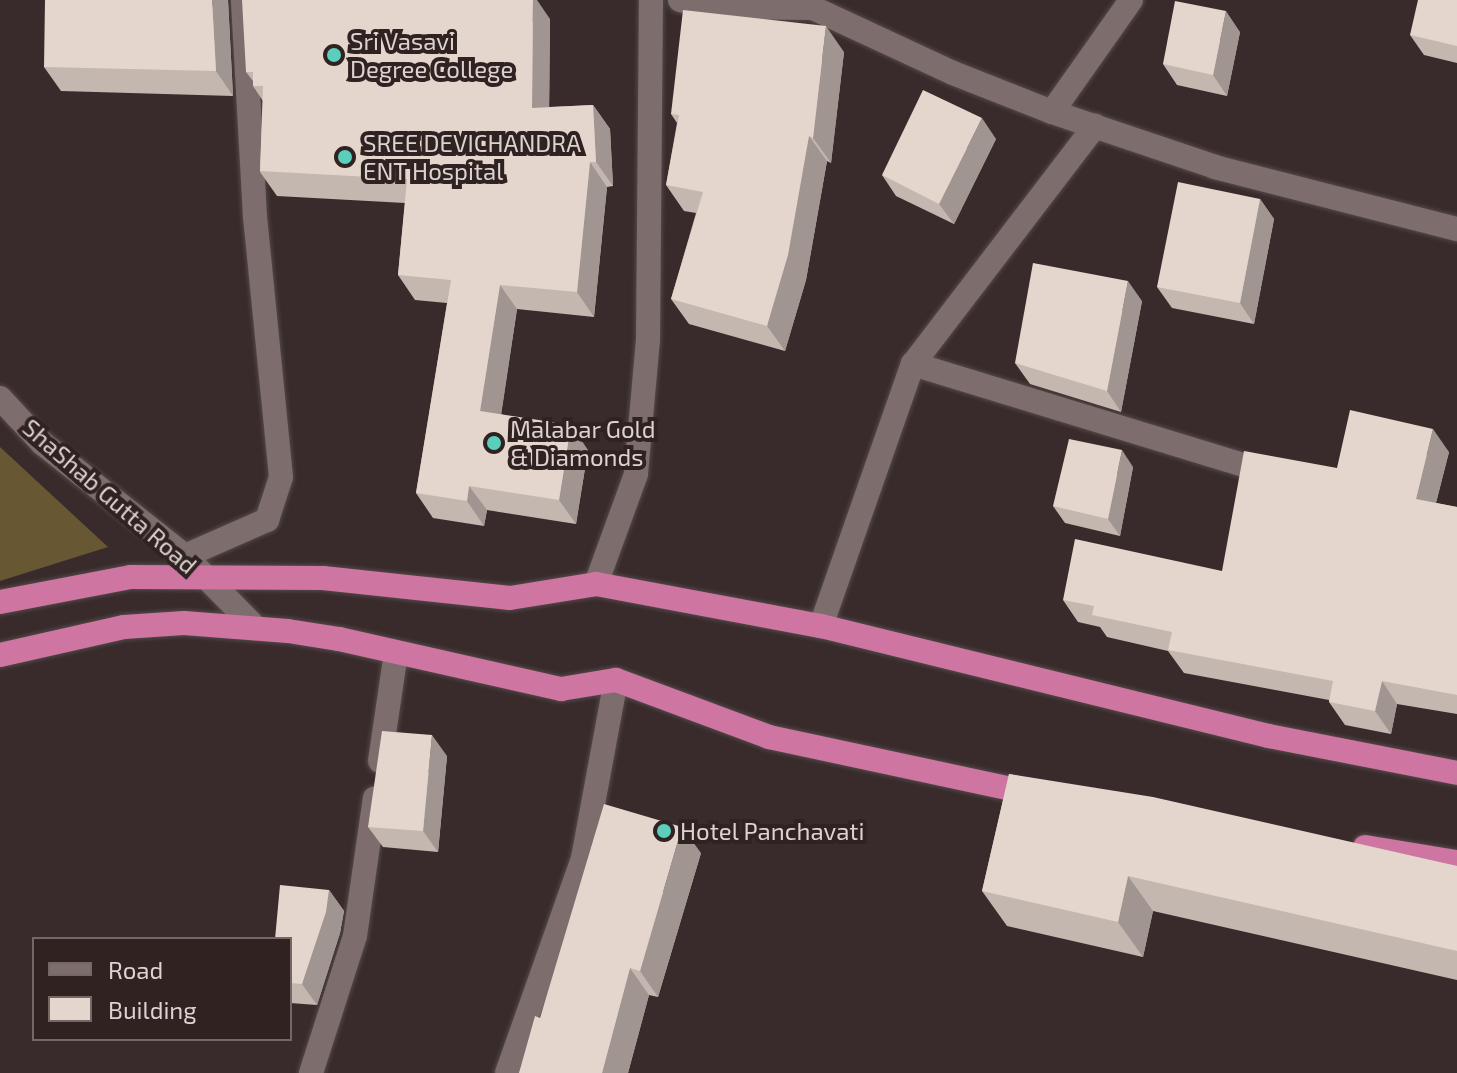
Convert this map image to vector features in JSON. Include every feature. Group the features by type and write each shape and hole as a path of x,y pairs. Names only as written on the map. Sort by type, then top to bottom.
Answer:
{"highway":[{"path":"0,602 131,577 323,578 510,598 596,584 821,626 1269,736 1457,773"},
{"path":"0,655 124,627 184,623 256,628 339,639 561,689 616,680 769,737 1058,798"},
{"path":"1334,842 1457,862"}],"street":[{"path":"185,556 267,520 281,477 255,217 243,0"},
{"path":"596,584 636,474 648,340 651,0"},
{"path":"680,0 711,7 816,4 953,73 1052,112 1215,167 1457,229"},
{"path":"1052,112 1131,0"},
{"path":"821,626 913,364 1095,126"},
{"path":"913,364 1243,465"},
{"name":"ShaShab Gutta Road","path":"0,398 42,443 185,556 256,628"},
{"path":"311,1073 355,936 396,653"},
{"path":"507,1073 583,858 616,680"}],"shaded area":[{"path":"0,447 108,547 0,581"}],"building":[{"path":"45,0 212,0 216,71 44,67"},
{"path":"242,0 533,0 532,108 593,105 596,162 590,162 577,292 500,285 480,411 571,425 559,500 469,486 467,501 416,493 451,280 398,275 407,179 260,171 263,86 253,86 253,72 246,72"},
{"path":"1418,0 1457,0 1457,46 1410,35"},
{"path":"1175,1 1226,11 1213,75 1163,64"},
{"path":"683,10 826,26 813,138 809,136 788,255 767,326 671,299 703,192 666,185 679,115 671,114"},
{"path":"923,90 982,118 939,204 882,175"},
{"path":"1178,182 1260,199 1240,303 1157,287"},
{"path":"1033,263 1128,281 1107,391 1015,363"},
{"path":"1350,410 1433,429 1416,499 1457,507 1457,695 1382,681 1375,711 1329,702 1333,681 1168,650 1172,632 1092,615 1094,606 1063,600 1075,539 1222,571 1244,451 1337,468"},
{"path":"1069,439 1122,450 1108,519 1053,506"},
{"path":"382,731 432,735 423,831 368,827"},
{"path":"1009,774 1153,797 1457,866 1457,951 1128,876 1118,922 982,891"},
{"path":"604,804 682,827 640,971 630,968 602,1073 519,1073 535,1016 540,1018"},
{"path":"280,885 329,890 326,912 302,984 292,983 292,937 275,937"}],"place":[{"name":"Sri Vasavi Degree College","path":"334,55"},
{"name":"SREE DEVICHANDRA ENT Hospital","path":"345,157"},
{"name":"Malabar Gold & Diamonds","path":"494,443"},
{"name":"Hotel Panchavati","path":"664,831"}]}
